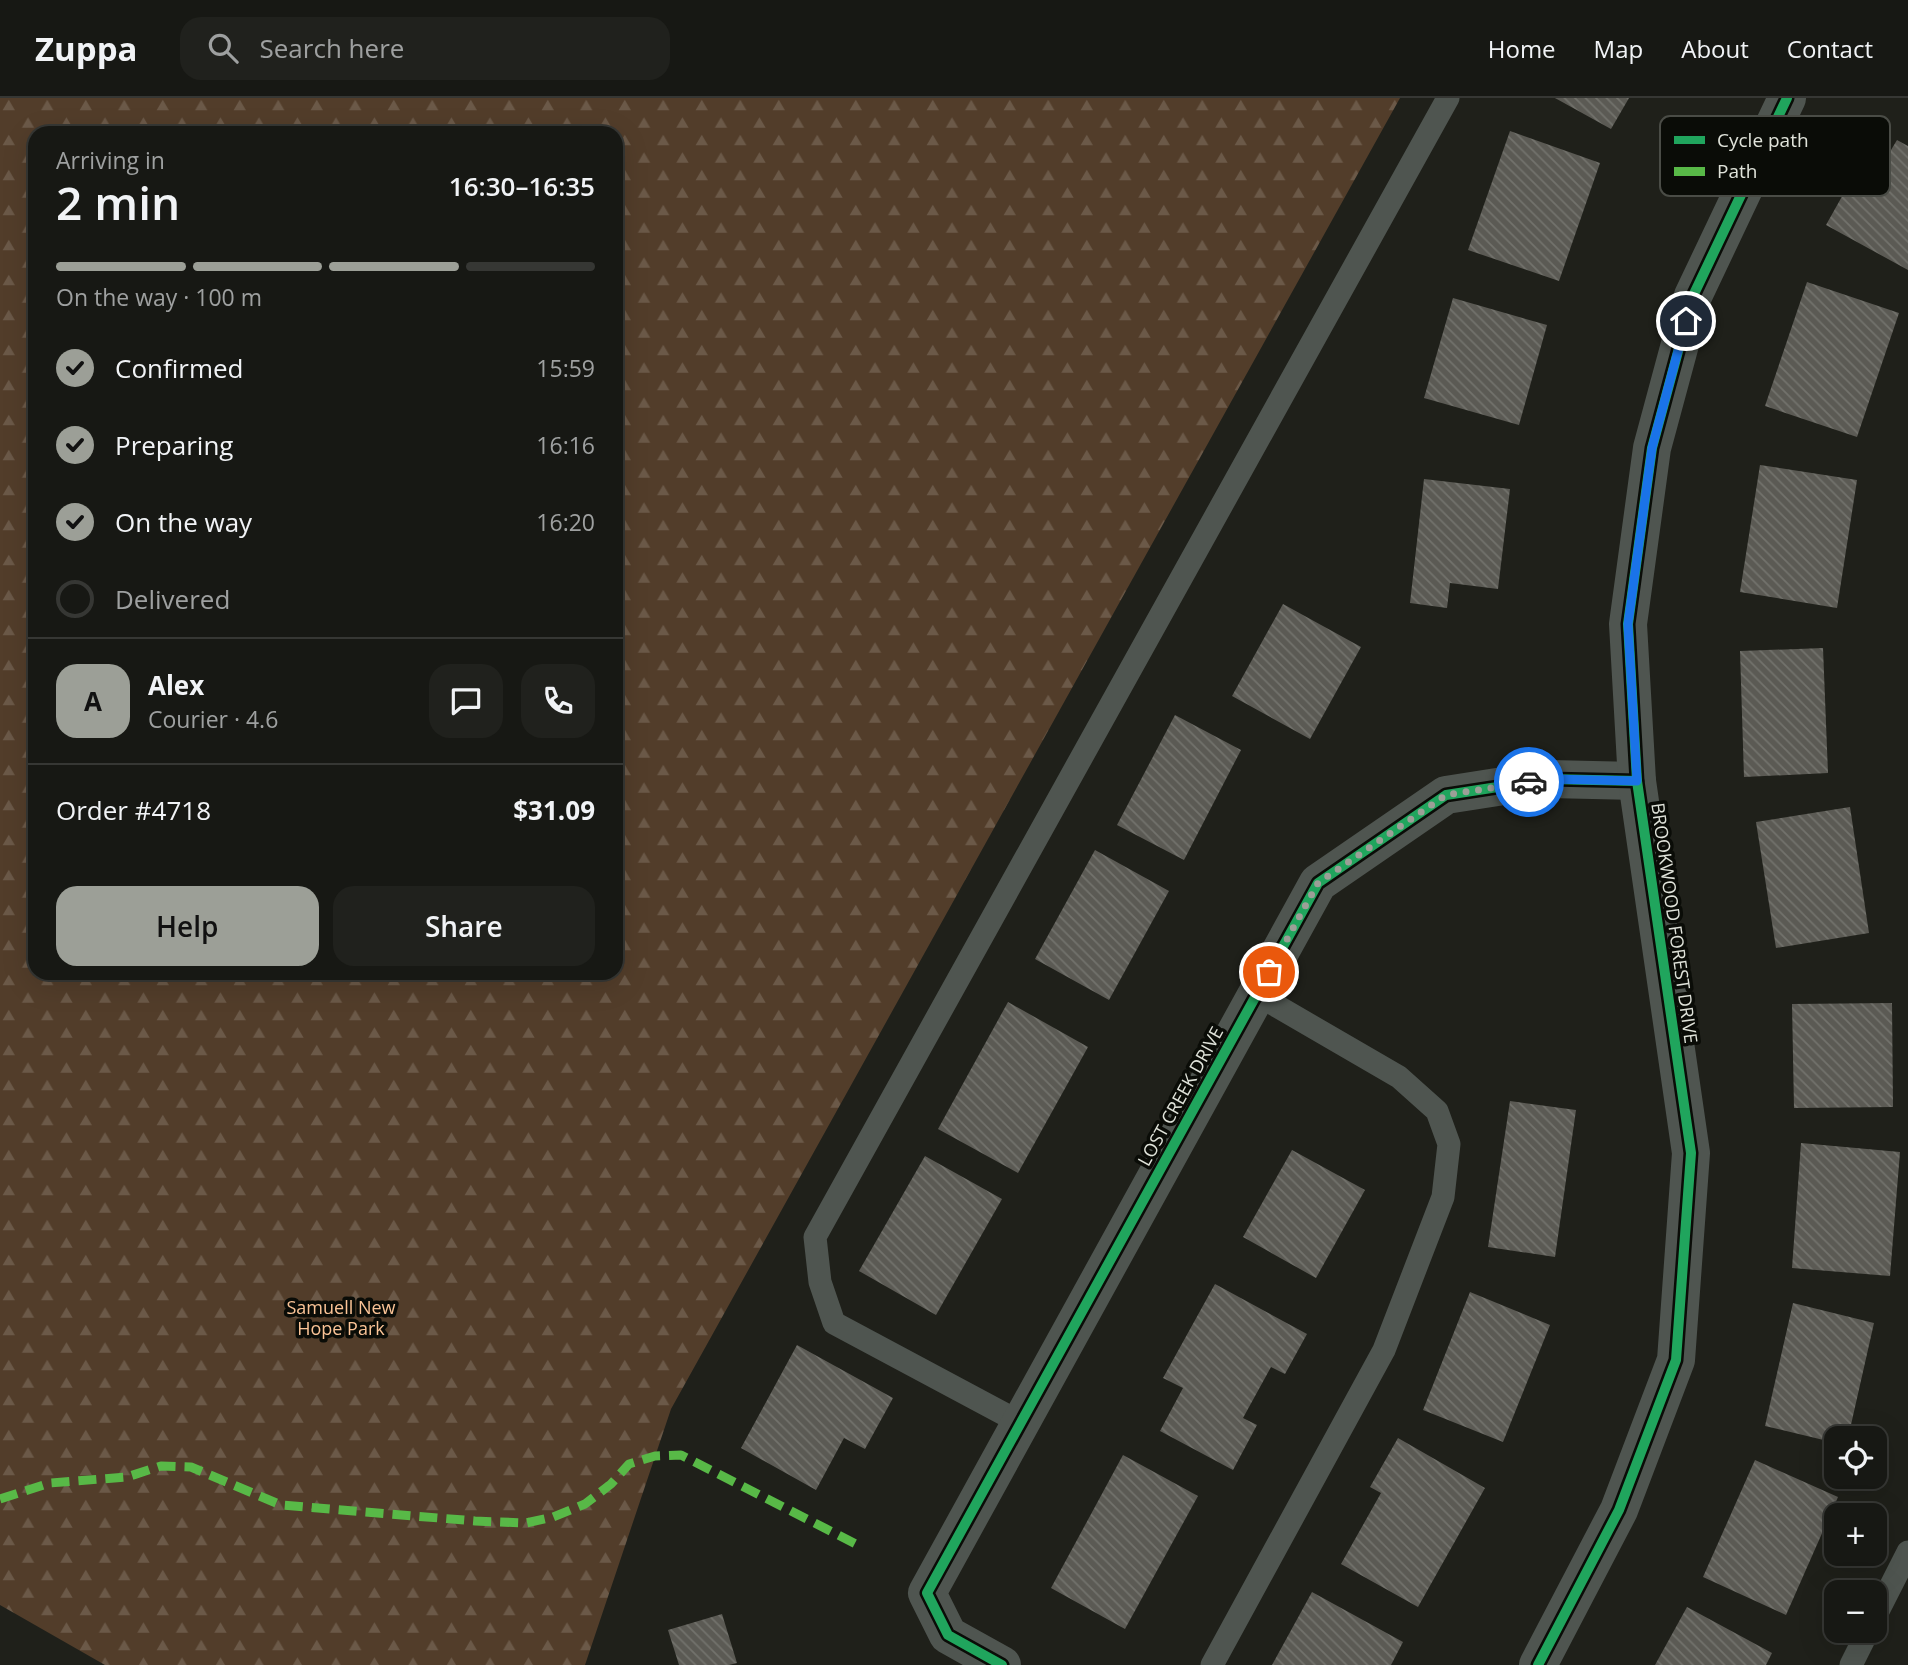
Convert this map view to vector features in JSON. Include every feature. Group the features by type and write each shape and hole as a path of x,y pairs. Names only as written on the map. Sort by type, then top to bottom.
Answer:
{"street":[{"name":"BROOKWOOD FOREST DRIVE","path":"1778,116 1787,98"},
{"name":"BROOKWOOD FOREST DRIVE","path":"1538,1665 1619,1510 1676,1360 1691,1153 1637,781 1628,624 1652,448 1693,296 1740,196"},
{"name":"LOST CREEK DRIVE","path":"1002,1665 947,1635 927,1593 1318,883 1446,795 1549,779 1637,781"}],"lane":[{"path":"1021,1423 834,1323 820,1282 815,1237 1448,98"},
{"path":"1212,1665 1384,1350 1443,1197 1448,1144 1437,1111 1399,1077 1256,994"},
{"path":"1887,1593 1908,1552"},
{"path":"1851,1665 1862,1643"}],"green space":[{"name":"Samuell New Hope Park","path":"0,98 1400,98 671,1409 585,1665 105,1665 0,1605"}],"building":[{"path":"1555,98 1629,98 1611,129"},
{"path":"1510,131 1600,163 1559,281 1468,250"},
{"path":"1897,140 1908,146 1908,270 1826,225 1842,196 1890,196 1890,152"},
{"path":"1807,282 1899,313 1857,437 1765,406"},
{"path":"1453,298 1547,325 1519,425 1424,398"},
{"path":"1760,465 1857,480 1837,608 1740,592"},
{"path":"1424,479 1510,489 1498,589 1450,583 1447,608 1410,603"},
{"path":"1283,604 1361,647 1310,739 1232,696"},
{"path":"1823,648 1828,773 1744,777 1740,651"},
{"path":"1175,715 1241,750 1184,860 1117,825"},
{"path":"1850,807 1869,933 1776,948 1756,822"},
{"path":"1095,850 1169,891 1109,1000 1035,959"},
{"path":"1008,1002 1088,1047 1018,1173 938,1129"},
{"path":"1892,1003 1893,1107 1794,1108 1792,1004"},
{"path":"1510,1101 1576,1110 1555,1257 1488,1247"},
{"path":"1801,1143 1900,1152 1890,1276 1792,1268"},
{"path":"1292,1150 1365,1190 1316,1278 1243,1237"},
{"path":"925,1156 1002,1199 936,1315 859,1271"},
{"path":"1215,1284 1307,1334 1285,1374 1271,1367 1243,1418 1257,1425 1233,1470 1160,1431 1183,1388 1163,1378"},
{"path":"1470,1292 1550,1325 1503,1442 1423,1410"},
{"path":"1793,1303 1874,1323 1851,1426 1824,1426 1824,1440 1765,1426"},
{"path":"797,1345 893,1398 865,1449 844,1438 816,1490 741,1448"},
{"path":"1398,1438 1485,1488 1418,1607 1341,1564 1381,1493 1370,1487"},
{"path":"1123,1455 1198,1496 1125,1629 1051,1588"},
{"path":"1755,1460 1838,1497 1835,1503 1824,1503 1824,1529 1786,1615 1703,1577"},
{"path":"1312,1592 1403,1642 1391,1665 1272,1665"},
{"path":"1687,1607 1772,1653 1766,1665 1655,1665"},
{"path":"722,1614 737,1663 679,1665 668,1630"}],"marked path":[{"path":"0,1499 50,1483 127,1477 161,1466 191,1467 281,1505 526,1523 553,1517 585,1504 611,1484 629,1464 655,1456 681,1455 856,1544"}],"cycle path":[{"path":"1778,116 1787,98"},
{"path":"1538,1665 1619,1510 1676,1360 1691,1153 1637,781 1628,624 1652,448 1693,296 1740,196"},
{"path":"1002,1665 948,1635 927,1593 1318,883 1446,795 1549,779 1637,781"}],"way so far":[{"path":"1269,972 1318,883 1446,795 1529,782"}],"route":[{"path":"1529,782 1549,779 1637,781 1628,624 1652,448 1686,321"}]}
